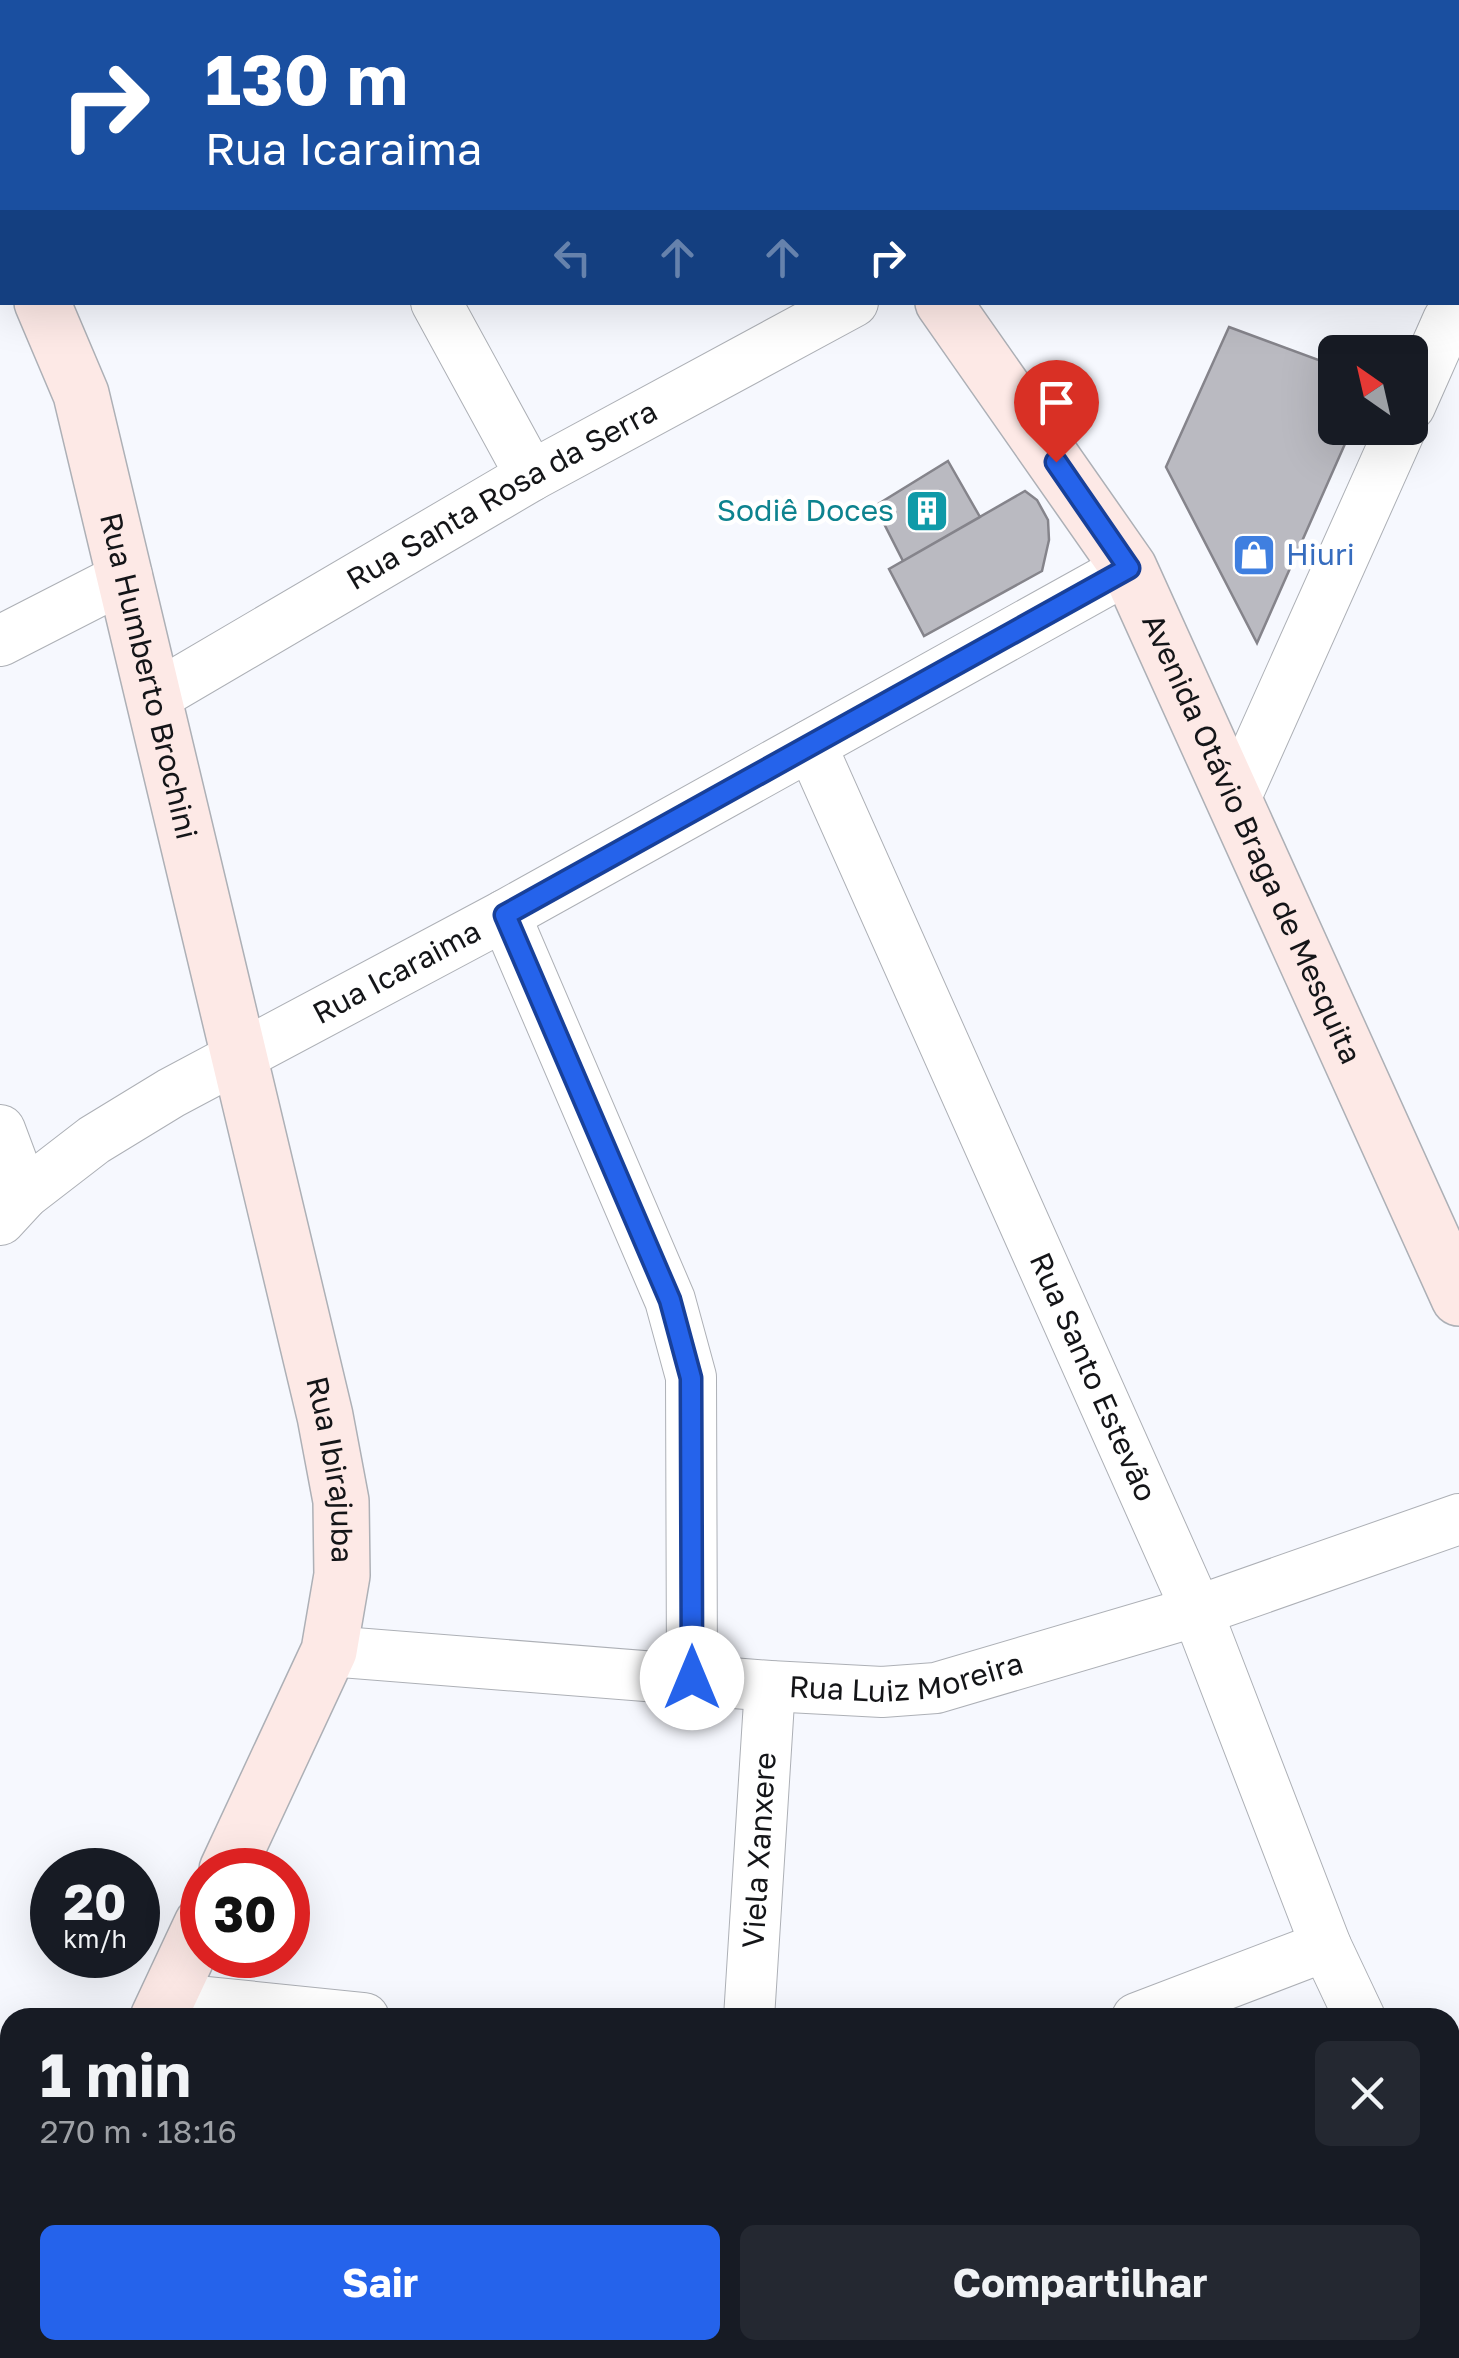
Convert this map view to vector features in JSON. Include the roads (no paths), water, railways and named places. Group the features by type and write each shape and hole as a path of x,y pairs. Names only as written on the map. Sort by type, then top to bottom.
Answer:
{"street":[{"name":"Rua Humberto Brochini","path":"43,305 81,394 242,1057"},
{"path":"438,305 531,476"},
{"name":"Rua Santa Rosa da Serra","path":"156,696 531,476 847,305"},
{"name":"Avenida Otávio Braga de Mesquita","path":"945,305 1129,568 1459,1298"},
{"path":"1428,367 1449,322"},
{"path":"1236,799 1392,445"},
{"name":"Rua Icaraima","path":"12,1207 94,1140 171,1092 505,915 1129,568"},
{"path":"0,642 127,576"},
{"name":"Rua Santo Estevão","path":"811,744 1197,1610 1326,1946 1355,2008"},
{"path":"505,915 670,1300 691,1378 692,1678"},
{"name":"Rua Ibirajuba","path":"237,1848 328,1651 342,1575 341,1500 326,1416 242,1057"},
{"path":"0,1130 12,1207"},
{"name":"Rua Luiz Moreira","path":"328,1651 770,1686 882,1692 936,1688 1197,1610 1459,1519"},
{"name":"Viela Xanxere","path":"750,2008 770,1686"},
{"path":"1164,2008 1326,1946"},
{"path":"163,2008 180,1971"}],"place":[{"name":"Sodiê Doces","path":"927,511"},
{"name":"Hiuri","path":"1254,555"}]}
